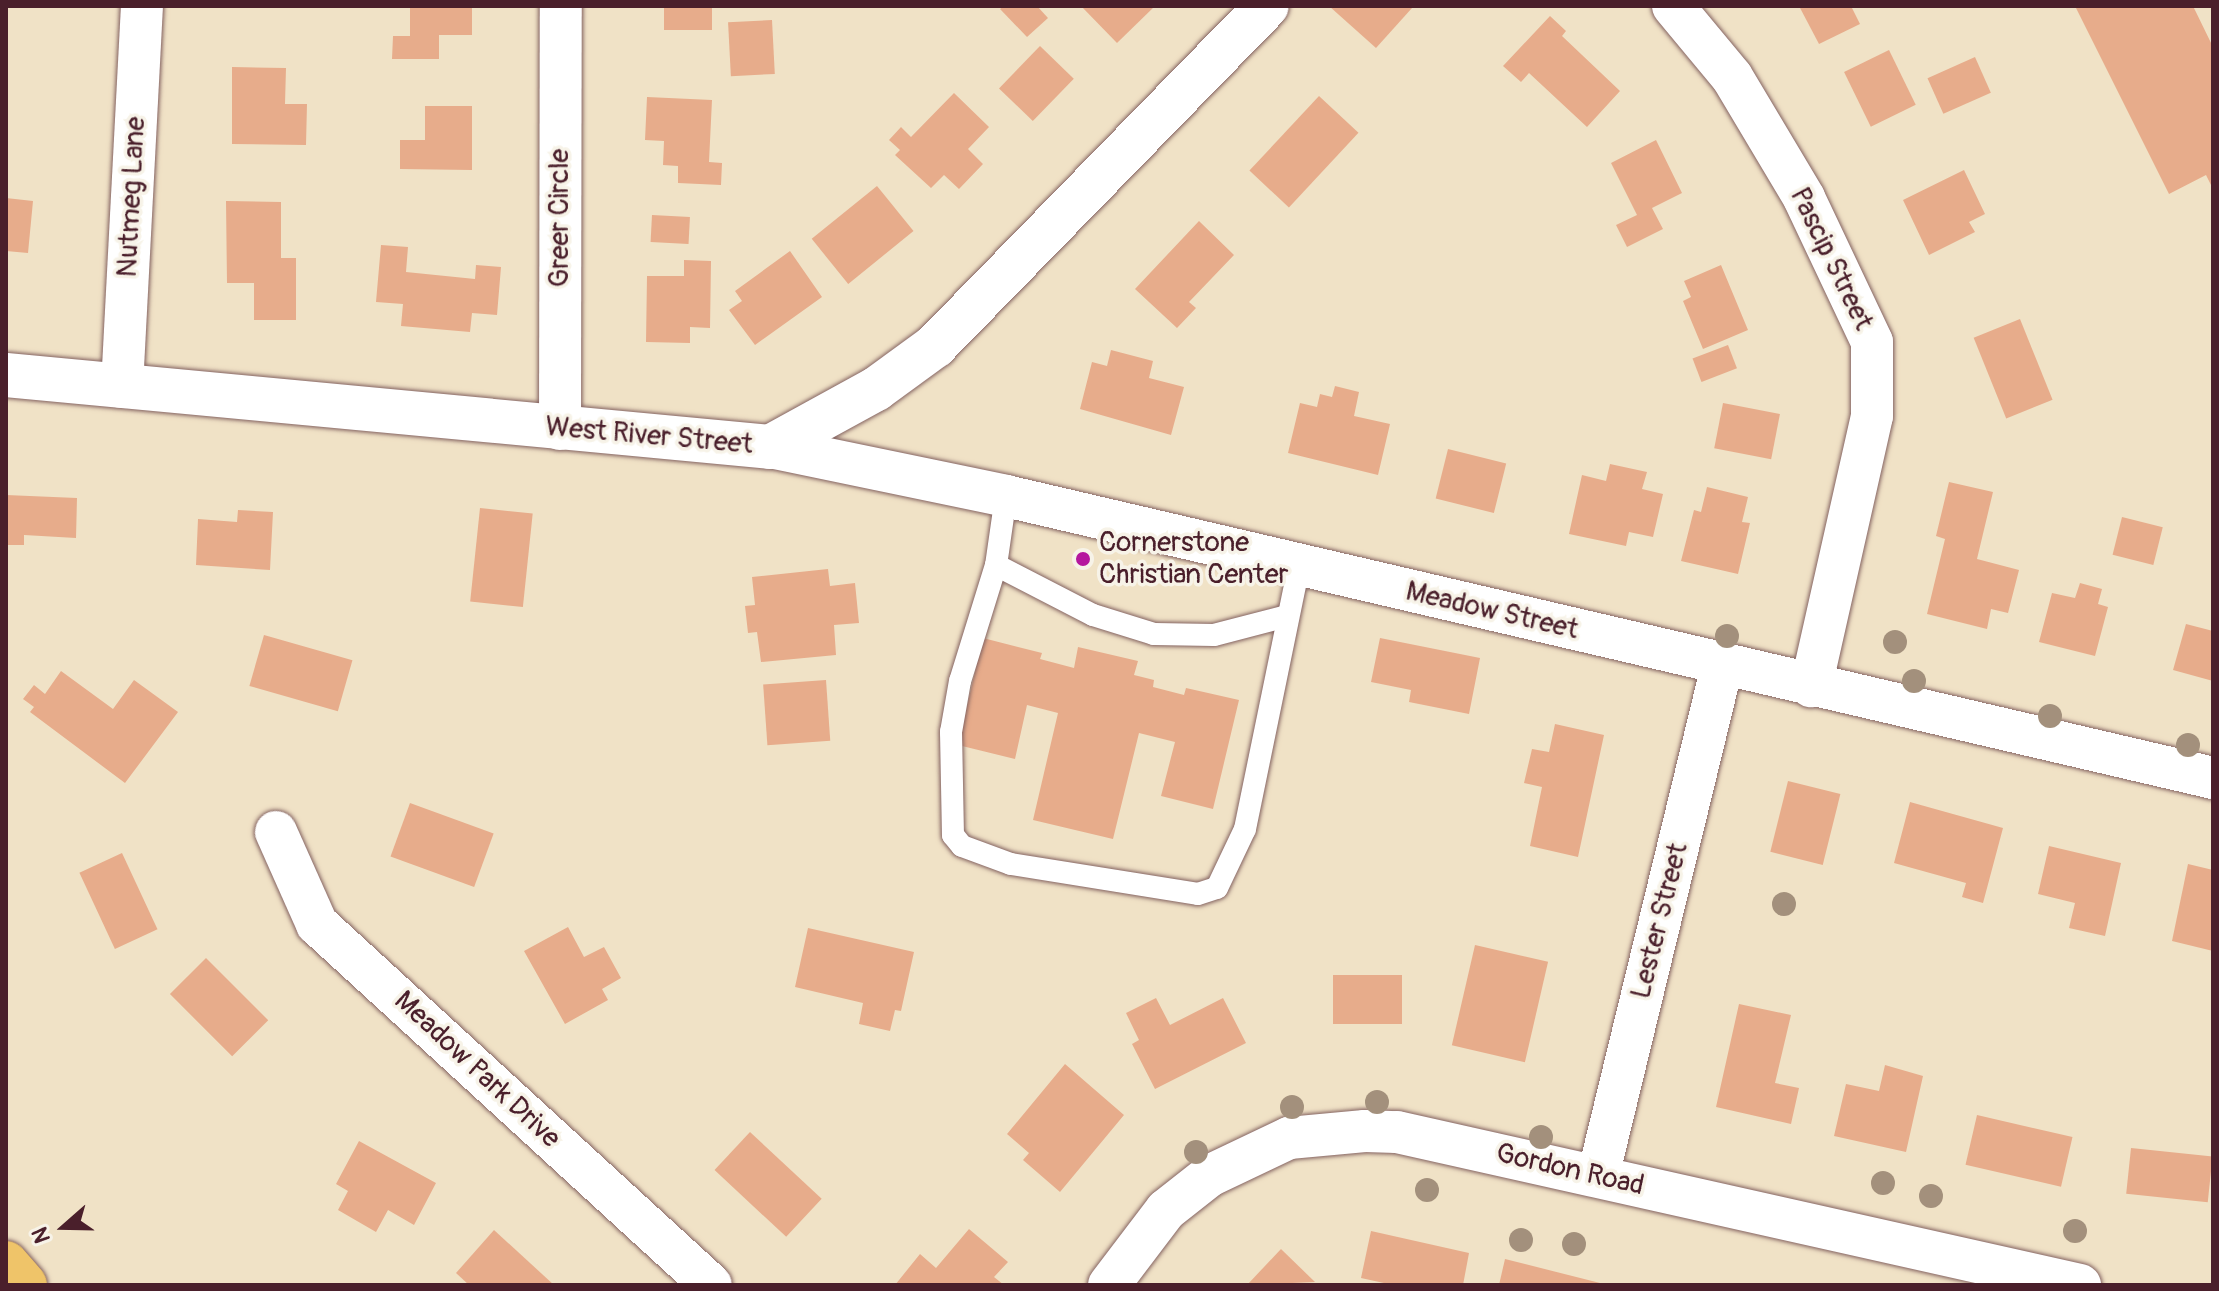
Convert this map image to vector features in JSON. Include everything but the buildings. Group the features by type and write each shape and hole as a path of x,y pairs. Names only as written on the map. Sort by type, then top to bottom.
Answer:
{"highway":[{"path":"6,1263 25,1285"}],"street":[{"name":"Nutmeg Lane","path":"122,387 142,6"},
{"name":"Greer Circle","path":"560,429 561,6"},
{"name":"West River Street","path":"6,375 770,447 876,389 935,346 1267,6"},
{"name":"Pascip Street","path":"1673,6 1732,77 1804,198 1872,342 1872,416 1811,686"},
{"name":"Meadow Street","path":"770,447 1006,496 1722,666 2213,778"},
{"name":"Lester Street","path":"1598,1176 1722,666"},
{"name":"Meadow Park Drive","path":"276,832 317,924 711,1285"},
{"name":"Gordon Road","path":"1109,1285 1166,1210 1209,1176 1289,1138 1327,1131 1397,1132 2057,1284"}],"lane":[{"path":"1006,496 996,565 960,681 951,732 953,835 962,846 1011,864 1198,894 1217,888 1245,829 1299,565"},
{"path":"996,565 1093,615 1154,634 1214,635 1287,616"}],"place":[{"name":"Cornerstone Christian Center","path":"1083,559"}]}
